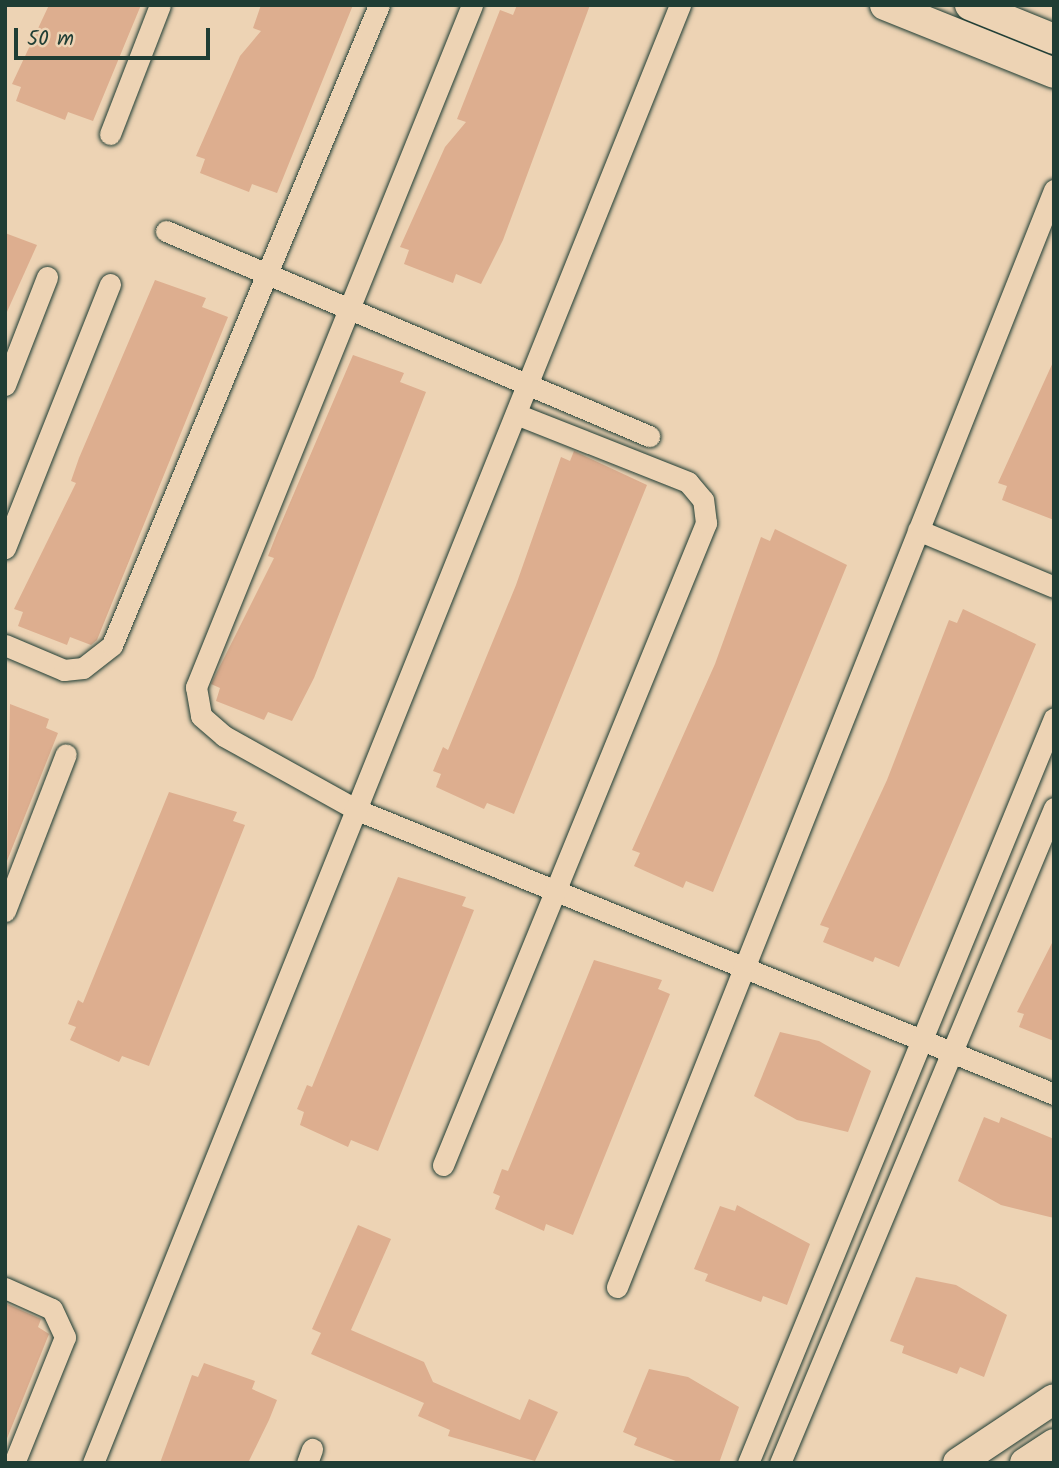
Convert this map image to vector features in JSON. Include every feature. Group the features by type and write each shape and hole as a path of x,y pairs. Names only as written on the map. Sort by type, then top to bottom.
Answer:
{"street":[{"path":"110,134 160,5"},
{"path":"5,645 64,670 83,668 112,645 379,5"},
{"path":"472,5 346,307 196,687 196,702 211,728 355,809 1054,1094"},
{"path":"885,5 1054,73"},
{"path":"970,5 1054,39"},
{"path":"93,1463 527,384 682,8"},
{"path":"617,1287 1054,190"},
{"path":"166,231 649,436"},
{"path":"5,385 47,277"},
{"path":"5,548 110,284"},
{"path":"443,1165 706,511 688,482 516,414"},
{"path":"918,530 1054,587"},
{"path":"748,1463 924,1041 1054,718"},
{"path":"5,911 66,754"},
{"path":"780,1463 956,1054 1054,808"},
{"path":"5,1288 51,1309 65,1338 14,1463"},
{"path":"958,1463 1054,1399"},
{"path":"1025,1463 1054,1444"}],"building":[{"path":"49,5 141,5 93,121 68,112 65,120 16,101 21,87 12,84"},
{"path":"261,5 353,5 277,193 252,184 249,192 200,173 205,159 196,156 240,56 261,31 253,28"},
{"path":"517,5 590,5 503,240 481,284 456,274 453,283 404,264 409,250 400,247 445,147 466,122 457,119 500,10 513,15"},
{"path":"5,233 37,245 6,314 5,313"},
{"path":"155,280 206,298 202,307 228,317 97,640 91,645 70,637 67,645 18,626 23,612 14,609 76,483 71,481 79,458"},
{"path":"353,355 404,373 400,382 426,392 314,678 292,721 268,712 264,720 216,701 220,688 211,684 274,558 268,556"},
{"path":"1054,360 1054,520 1002,500 1007,486 998,483"},
{"path":"574,451 647,485 514,814 487,803 484,809 436,787 441,774 433,771 443,747 448,750 516,585 561,457 570,461"},
{"path":"775,529 847,565 713,892 686,881 683,888 634,866 640,853 632,850 715,664 761,537 770,541"},
{"path":"963,609 1036,644 899,967 875,957 873,962 823,942 829,928 820,925 887,780 949,620 957,623"},
{"path":"10,704 49,719 46,728 58,733 7,861"},
{"path":"169,792 237,812 233,821 245,825 149,1066 122,1056 119,1062 70,1040 76,1027 68,1024 78,1000 83,1003"},
{"path":"398,877 466,897 462,906 474,910 378,1151 351,1140 348,1147 300,1125 304,1112 297,1109 307,1085 312,1087"},
{"path":"1054,939 1054,1041 1019,1027 1024,1014 1017,1012"},
{"path":"594,960 662,980 658,989 670,994 573,1235 546,1224 544,1231 495,1209 500,1196 493,1193 502,1169 508,1171"},
{"path":"780,1032 819,1041 871,1071 848,1132 797,1120 754,1096"},
{"path":"984,1117 999,1123 1001,1117 1054,1139 1054,1218 1001,1205 958,1181"},
{"path":"737,1205 810,1244 787,1305 763,1296 761,1302 705,1281 708,1274 694,1269 720,1206 735,1211"},
{"path":"358,1225 391,1239 351,1330 424,1362 433,1382 520,1420 529,1399 558,1412 535,1461 448,1436 450,1430 418,1416 424,1403 311,1354 321,1333 312,1329"},
{"path":"916,1277 956,1285 1007,1315 984,1377 960,1367 957,1374 902,1353 904,1346 890,1341"},
{"path":"5,1303 41,1319 38,1327 49,1334 6,1441"},
{"path":"204,1363 255,1381 252,1389 277,1400 269,1420 248,1463 160,1463 192,1375 198,1377"},
{"path":"649,1369 688,1377 739,1407 719,1463 681,1463 634,1445 637,1438 623,1432"}]}
